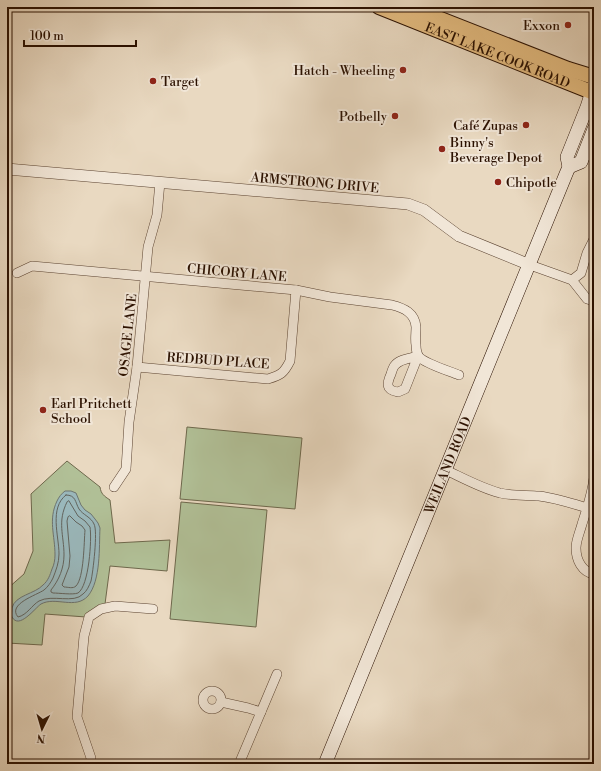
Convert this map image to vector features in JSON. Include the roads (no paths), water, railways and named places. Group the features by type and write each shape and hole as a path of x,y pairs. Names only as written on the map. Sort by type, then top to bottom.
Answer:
{"main road":[{"name":"EAST LAKE COOK ROAD","path":"379,7 593,90"},
{"name":"EAST LAKE COOK ROAD","path":"410,7 568,69 594,77"},
{"name":"WEILAND ROAD","path":"325,764 569,167 567,157 593,90"},
{"path":"569,167 581,162 594,130"}],"street":[{"name":"ARMSTRONG DRIVE","path":"7,168 408,204 424,210 459,236 530,265 572,280"},
{"name":"OSAGE LANE","path":"114,487 126,469 129,422 137,367 148,247 157,215 160,182"},
{"path":"594,239 587,253 581,272 572,280 587,299 594,301"},
{"name":"CHICORY LANE","path":"17,273 32,266 146,276 296,290 330,297 402,307 413,318 416,325 415,340 418,356 426,362 459,375"},
{"name":"REDBUD PLACE","path":"137,367 268,379 277,376 286,370 290,361 296,290"},
{"path":"446,470 479,486 500,493 556,499 587,508"},
{"path":"594,478 591,496 576,547 580,565 585,571 594,574"},
{"path":"90,764 91,758 77,717 84,636 90,617 101,609 115,606 154,609"},
{"path":"240,764 277,674"},
{"path":"221,702 261,712"},
{"path":"7,744 7,752"}],"water":[{"path":"65,491 76,493 81,505 91,514 100,528 97,572 92,589 88,596 83,600 71,603 53,601 47,602 41,604 23,620 15,620 12,617 12,608 17,600 35,591 49,578 55,557 52,521 54,508 60,496"}],"place":[{"name":"Exxon","path":"568,25"},
{"name":"Hatch - Wheeling","path":"403,70"},
{"name":"Target","path":"153,81"},
{"name":"Potbelly","path":"395,116"},
{"name":"Café Zupas","path":"526,125"},
{"name":"Binny's Beverage Depot","path":"442,149"},
{"name":"Chipotle","path":"498,182"},
{"name":"Earl Pritchett School","path":"43,410"}]}
